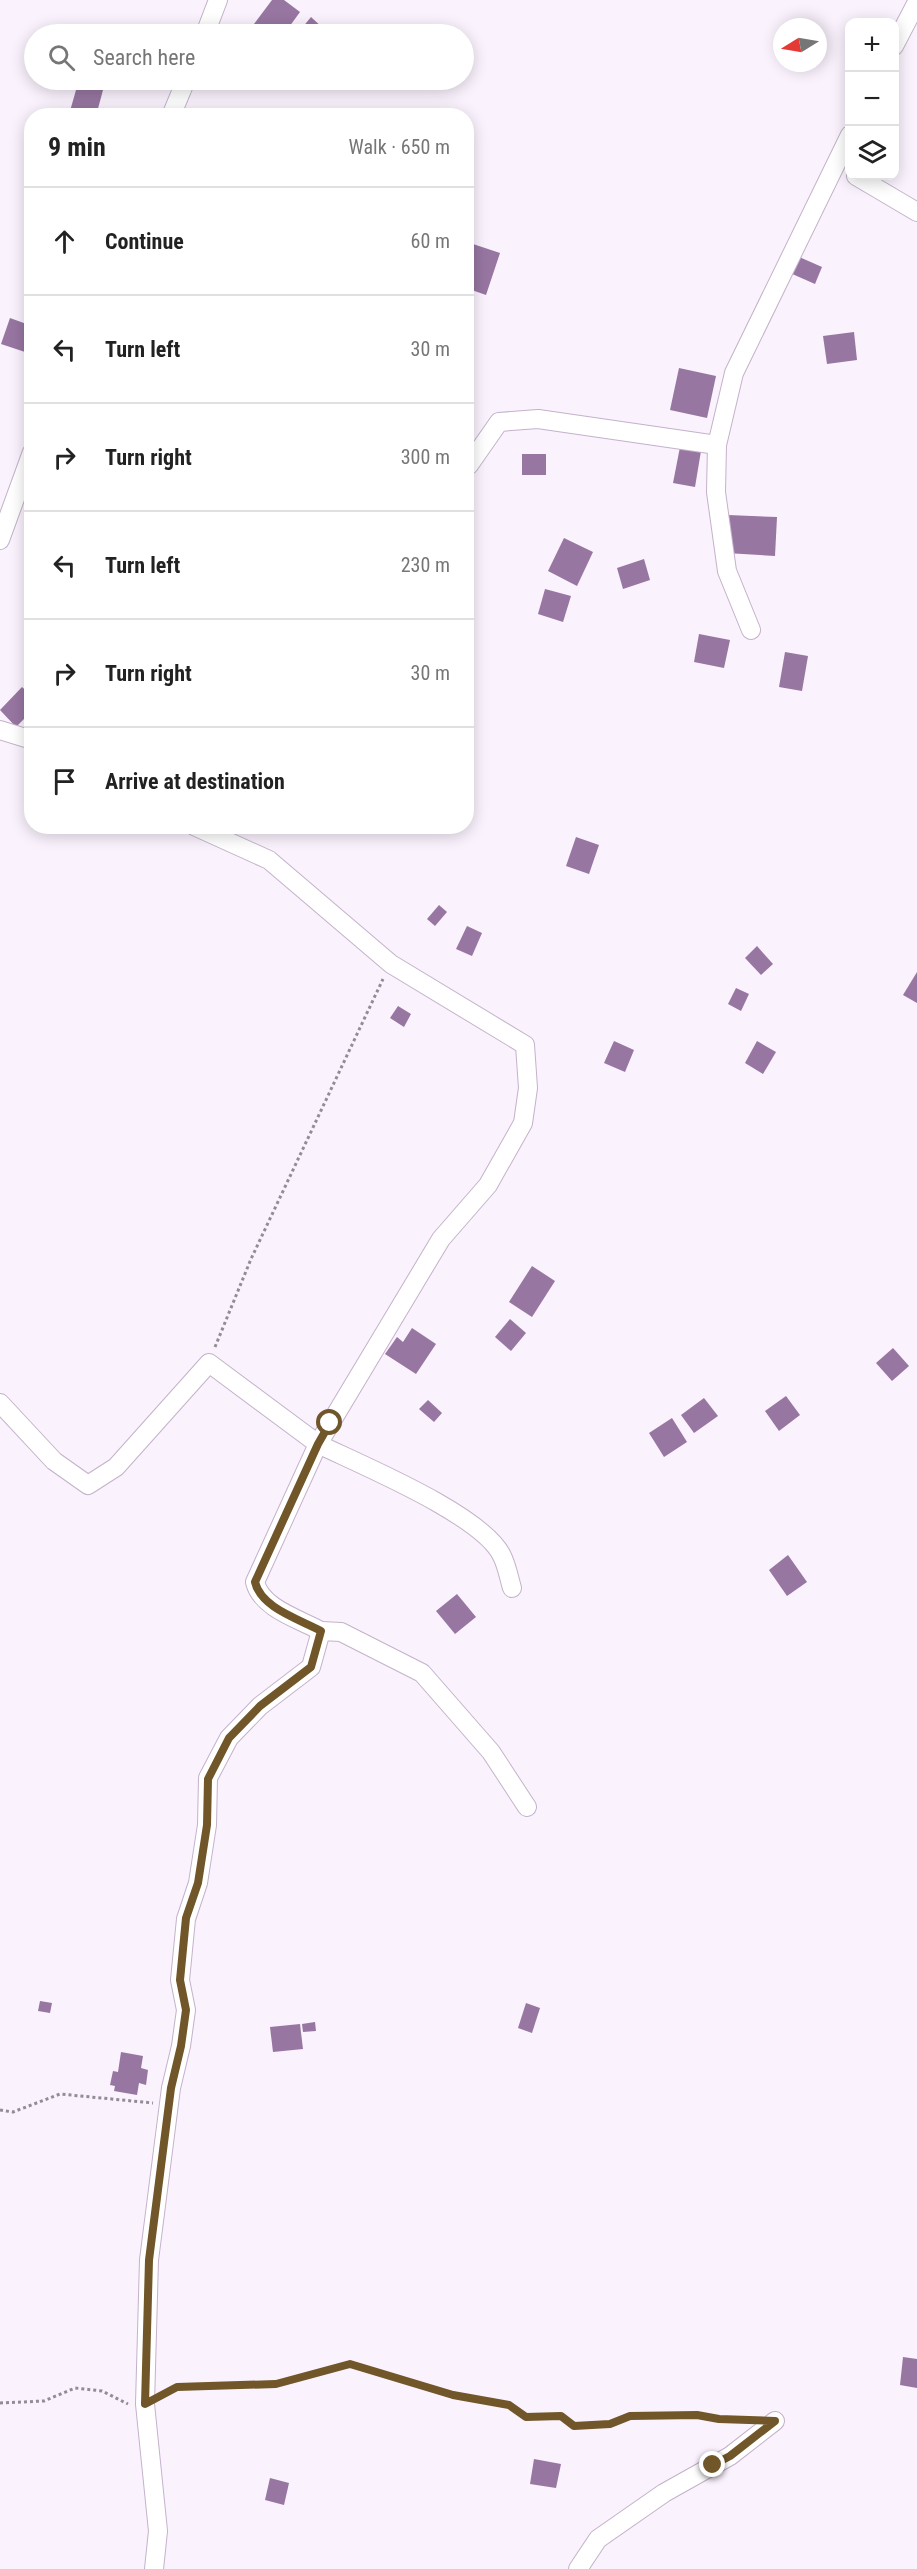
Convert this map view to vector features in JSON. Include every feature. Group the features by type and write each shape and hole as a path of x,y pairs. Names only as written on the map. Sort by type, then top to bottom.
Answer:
{"street":[{"path":"209,24 218,0"},
{"path":"899,36 917,2"},
{"path":"174,108 182,90"},
{"path":"751,630 727,571 716,492 717,445 734,373 842,167"},
{"path":"863,180 917,212"},
{"path":"474,458 499,422 538,419 717,445"},
{"path":"0,540 24,474"},
{"path":"0,730 24,738"},
{"path":"212,834 269,860 391,964 525,1045 528,1088 523,1123 488,1185 441,1239 318,1444 255,1582 258,1594 270,1604 321,1631 341,1632 422,1673 491,1752 527,1807"},
{"path":"0,1403 54,1461 88,1485 116,1467 209,1363 318,1444 459,1514 484,1534 502,1555 512,1588"},
{"path":"154,2569 158,2531 145,2404 149,2260 169,2104 186,2010 180,1980 186,1918 198,1883 205,1837 208,1779 229,1738 260,1706 311,1667 321,1631"},
{"path":"578,2569 598,2539 664,2493 730,2456 775,2421"}],"path":[{"path":"209,1363 251,1259 391,964"},
{"path":"0,2110 13,2112 60,2094 169,2104"},
{"path":"0,2403 44,2401 75,2388 102,2391 126,2404 145,2404 177,2387 276,2384 350,2364 453,2395 509,2405 526,2417 561,2416 574,2426 610,2424 630,2416 697,2415 719,2419 775,2421"}],"building":[{"path":"272,0 284,0 300,12 291,24 254,24"},
{"path":"311,17 319,24 305,24"},
{"path":"76,90 103,90 98,108 71,108"},
{"path":"474,244 500,253 486,295 474,291"},
{"path":"797,256 822,267 815,284 790,273"},
{"path":"10,318 24,323 24,352 1,344"},
{"path":"854,332 857,360 827,364 823,336"},
{"path":"679,368 716,376 707,418 670,410"},
{"path":"680,447 701,451 695,487 673,483"},
{"path":"522,454 546,454 546,475 522,475"},
{"path":"728,515 777,517 775,556 726,553"},
{"path":"564,538 593,552 577,586 548,571"},
{"path":"644,559 650,580 623,589 617,568"},
{"path":"545,589 571,596 563,622 538,614"},
{"path":"699,634 730,640 724,668 694,662"},
{"path":"785,652 808,656 802,691 779,687"},
{"path":"22,687 24,689 24,719 16,727 0,710"},
{"path":"576,837 599,845 589,874 566,866"},
{"path":"439,905 447,912 435,926 427,919"},
{"path":"467,926 482,933 472,956 456,949"},
{"path":"757,946 773,964 761,975 745,958"},
{"path":"917,972 917,1003 903,995"},
{"path":"736,988 749,994 741,1011 728,1004"},
{"path":"398,1006 411,1014 404,1027 390,1018"},
{"path":"614,1041 634,1050 625,1072 604,1063"},
{"path":"757,1041 776,1052 763,1074 745,1063"},
{"path":"532,1266 555,1281 532,1317 509,1302"},
{"path":"510,1319 526,1333 511,1351 495,1337"},
{"path":"412,1328 436,1344 416,1374 385,1354 397,1337 403,1342"},
{"path":"893,1348 909,1366 892,1381 876,1363"},
{"path":"786,1396 800,1415 779,1431 765,1411"},
{"path":"704,1398 718,1416 694,1433 681,1415"},
{"path":"428,1400 442,1413 434,1422 419,1409"},
{"path":"672,1418 687,1442 664,1457 649,1433"},
{"path":"788,1555 807,1582 787,1596 769,1570"},
{"path":"457,1594 476,1617 455,1634 436,1611"},
{"path":"40,2001 52,2003 50,2013 38,2011"},
{"path":"526,2003 540,2008 532,2033 518,2028"},
{"path":"315,2022 316,2031 303,2032 302,2024"},
{"path":"300,2024 303,2049 273,2052 270,2027"},
{"path":"121,2052 143,2056 141,2068 148,2070 146,2085 139,2083 137,2095 114,2091 115,2086 110,2085 113,2071 118,2072"},
{"path":"903,2357 917,2359 917,2388 900,2385"},
{"path":"534,2459 561,2464 556,2488 530,2484"},
{"path":"270,2478 289,2483 284,2505 265,2500"}],"route":[{"path":"330,1423 318,1444 255,1582 258,1594 270,1604 321,1631 311,1667 260,1706 229,1738 208,1779 207,1825 198,1883 186,1918 180,1980 186,2010 181,2046 171,2088 149,2260 145,2404 177,2387 276,2384 350,2364 453,2395 509,2405 526,2417 561,2416 574,2426 610,2424 630,2416 697,2415 719,2419 775,2421 730,2456 713,2465"}]}
